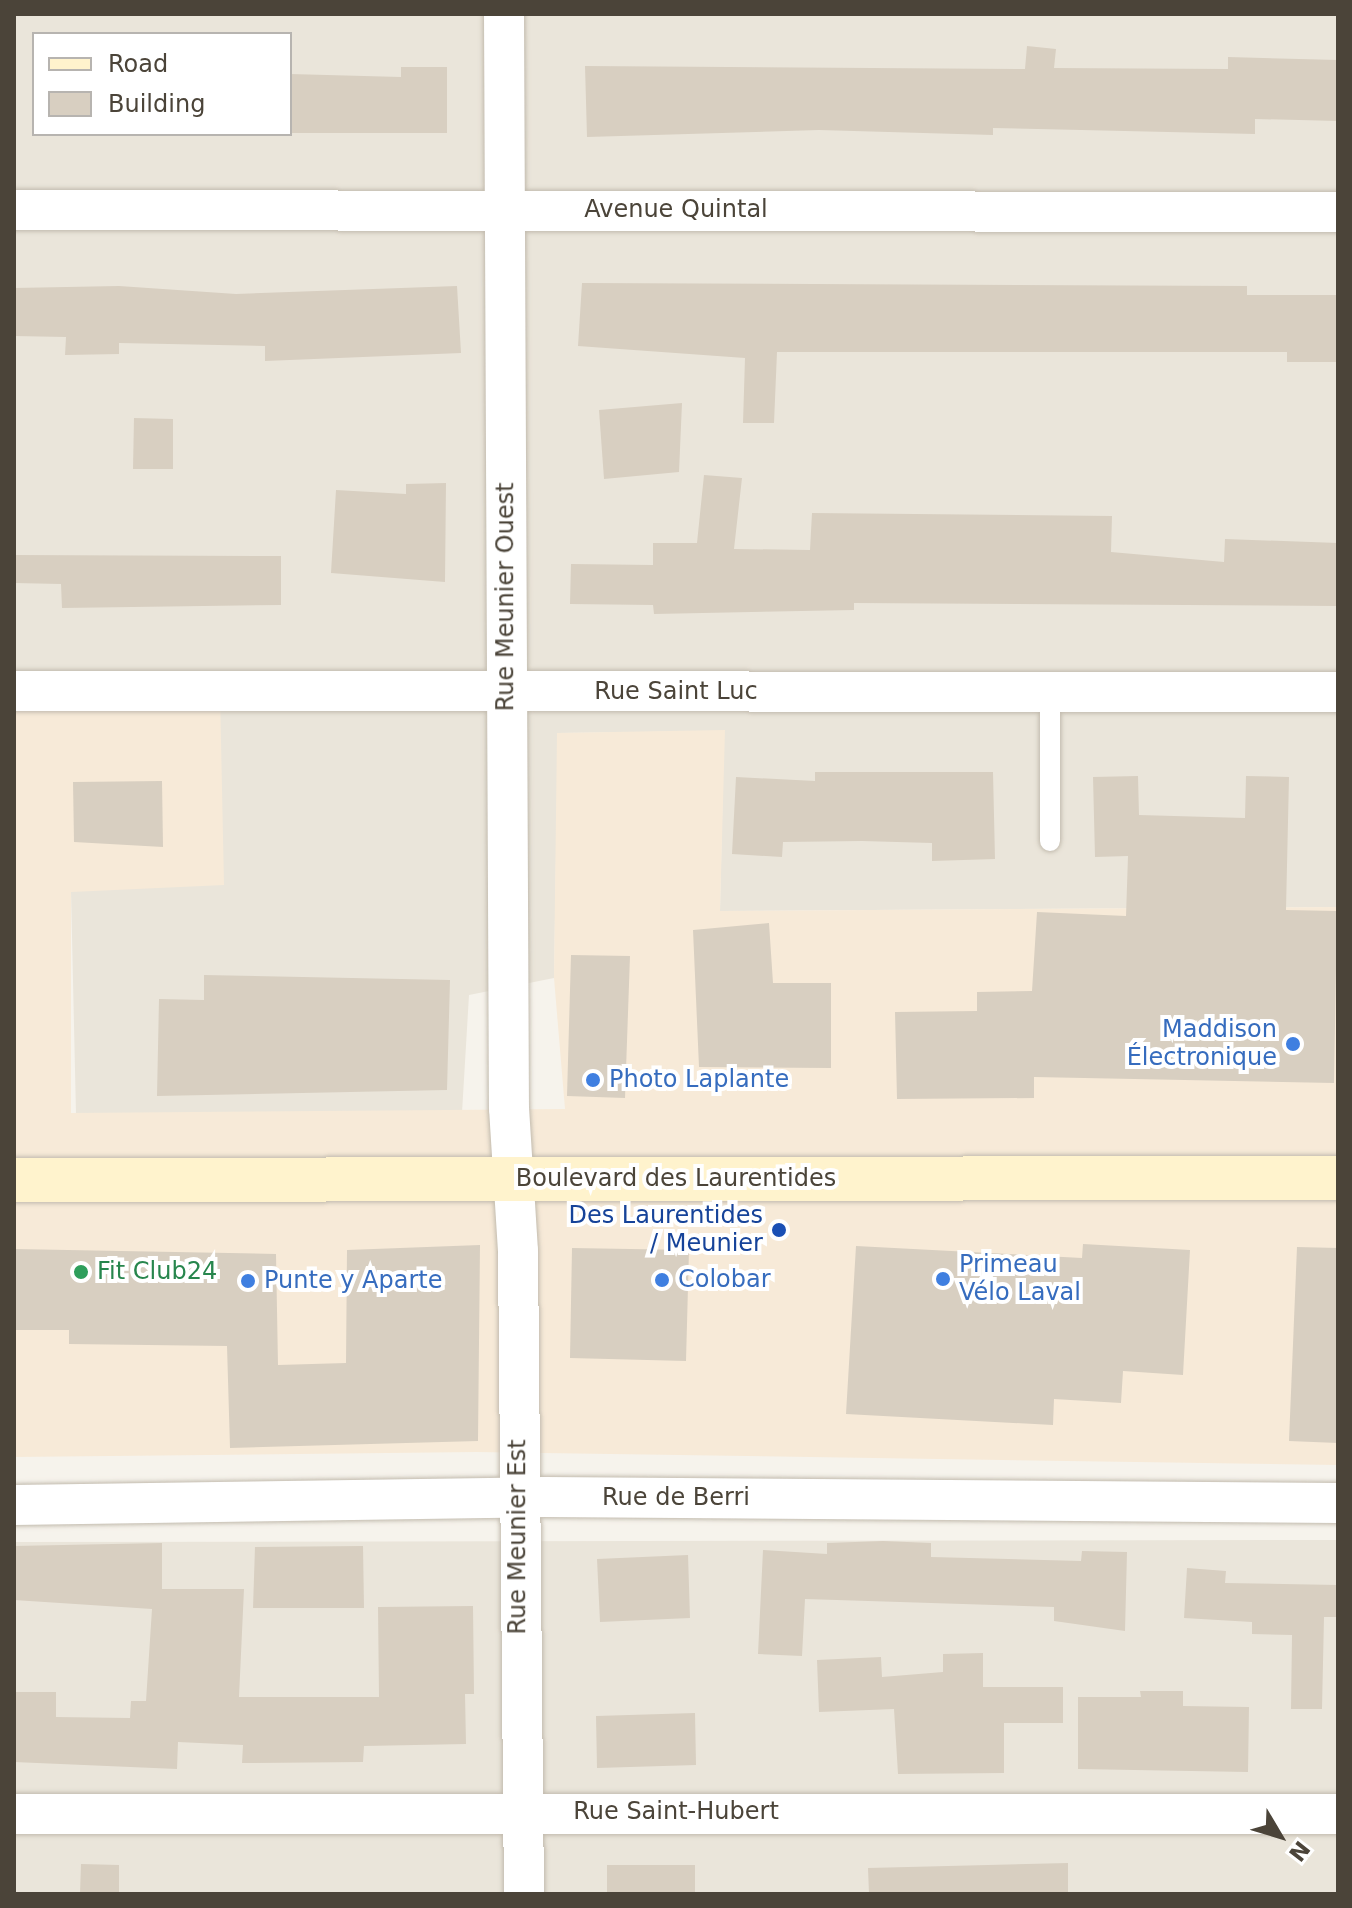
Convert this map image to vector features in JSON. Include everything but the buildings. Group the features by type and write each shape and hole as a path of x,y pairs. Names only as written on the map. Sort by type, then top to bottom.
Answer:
{"main road":[{"name":"Boulevard des Laurentides","path":"14,1180 1338,1178"}],"street":[{"name":"Rue Meunier Ouest","path":"504,14 513,1179"},
{"name":"Avenue Quintal","path":"14,210 1338,212"},
{"name":"Rue Saint Luc","path":"14,691 1338,692"},
{"name":"Rue Meunier Est","path":"513,1179 520,1811 524,1894"},
{"name":"Rue de Berri","path":"14,1505 517,1498 1338,1503"},
{"name":"Rue Saint-Hubert","path":"14,1814 520,1811 1338,1814"}],"lane":[{"path":"1050,691 1050,841"}],"shaded area":[{"path":"14,14 1338,14 1338,907 720,911 724,731 558,733 554,978 469,995 462,1113 76,1114 71,892 14,691"},
{"path":"14,691 220,692 224,885 71,892 71,1113 565,1109 554,978 557,733 725,730 720,911 1338,907 1338,1465 476,1452 14,1457"},
{"path":"1338,1540 1338,1894 14,1894 14,1542"}],"place":[{"name":"Maddison Électronique","path":"1293,1044"},
{"name":"Photo Laplante","path":"593,1080"},
{"name":"Des Laurentides / Meunier","path":"779,1230"},
{"name":"Fit Club24","path":"81,1272"},
{"name":"Primeau Vélo Laval","path":"943,1279"},
{"name":"Colobar","path":"662,1280"},
{"name":"Punte y Aparte","path":"248,1281"}]}
